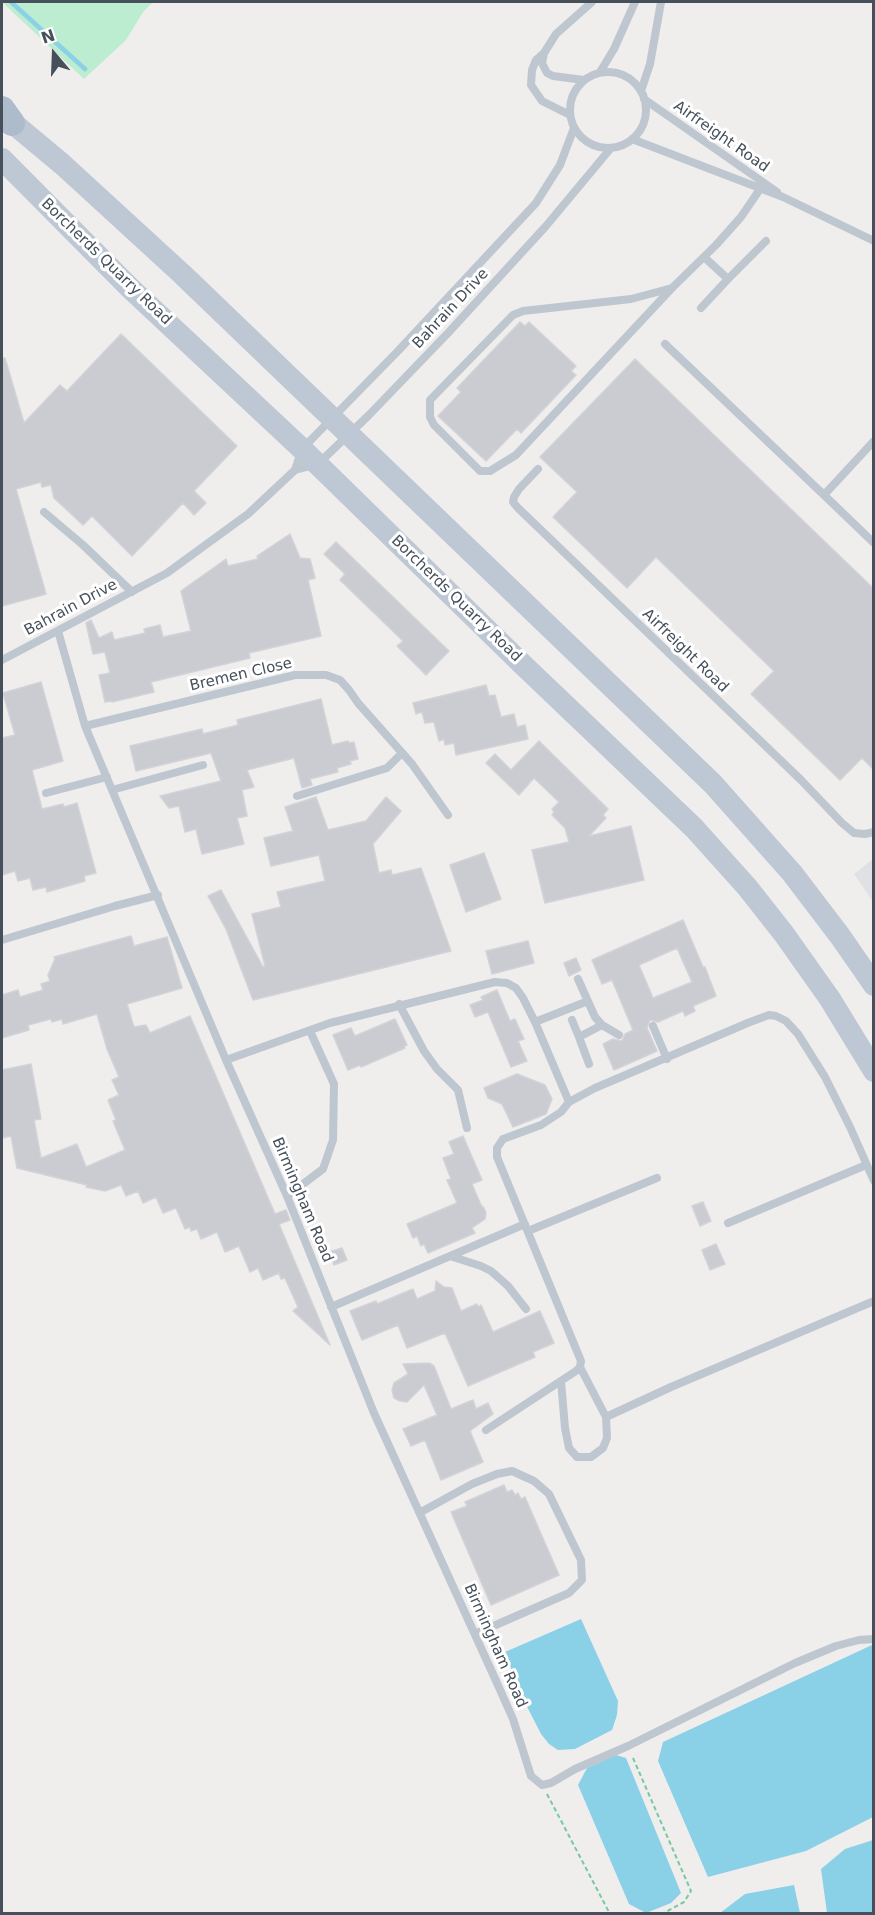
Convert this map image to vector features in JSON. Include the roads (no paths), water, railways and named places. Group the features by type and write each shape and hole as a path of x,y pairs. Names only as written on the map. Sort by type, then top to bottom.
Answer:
{"main road":[{"path":"5,115 112,208 333,416 349,435 727,799 805,888 873,985"},
{"name":"Borcherds Quarry Road","path":"2,159 305,461 666,800 721,857 760,902 808,966 873,1071"}],"lane":[{"path":"570,115 542,101 531,85 532,70 536,60 544,53 556,34 592,2"},
{"path":"600,72 614,49 635,2"},
{"path":"643,95 628,77 600,72 584,80 572,96 570,115 574,128 589,143 611,148 632,139 639,131 644,121 643,95 661,2"},
{"path":"544,53 542,63 547,73 560,78 584,80"},
{"name":"Airfreight Road","path":"643,95 783,197"},
{"name":"Bahrain Drive","path":"305,461 333,416 421,327 536,203 560,165 574,128"},
{"name":"Airfreight Road","path":"632,139 783,197 873,241"},
{"name":"Bahrain Drive","path":"2,660 168,573 248,514 305,461 349,435 448,333 539,234 611,148"},
{"path":"672,288 621,300 518,311 430,400 430,417 434,425 480,471 490,471 516,456 741,217 760,189"},
{"path":"701,308 766,241"},
{"path":"704,257 728,279"},
{"path":"665,344 873,543"},
{"path":"824,495 873,441"},
{"name":"Airfreight Road","path":"537,469 514,496 513,502 518,508 801,780 842,823 854,833 873,832"},
{"path":"44,512 83,545 132,592"},
{"name":"Birmingham Road","path":"58,631 86,726 112,790 226,1060 287,1196 374,1413 421,1512 513,1719 531,1776 542,1785 551,1783 575,1769 628,1746 795,1663 836,1646 873,1639"},
{"name":"Bremen Close","path":"86,726 295,675 326,675 340,680 402,753 448,814"},
{"path":"297,796 387,768 402,753"},
{"path":"112,790 203,765"},
{"path":"46,793 107,777"},
{"path":"2,940 115,906 158,896"},
{"path":"578,979 602,1025 619,1035"},
{"path":"226,1060 330,1023 399,1004 500,982 516,988 535,1022 569,1102"},
{"path":"535,1022 588,1001"},
{"path":"399,1004 424,1052 458,1090 467,1128"},
{"path":"561,1381 569,1448 577,1457 591,1457 603,1448 607,1438 606,1417 580,1366 580,1353 499,1165 497,1148 503,1139 541,1125 561,1112 569,1102 596,1088 769,1015 781,1018 798,1034 825,1077 873,1181"},
{"path":"572,1020 589,1064"},
{"path":"579,1037 602,1025"},
{"path":"653,1026 667,1059"},
{"path":"287,1196 323,1169 333,1140 334,1084 310,1031"},
{"path":"728,1223 866,1165"},
{"path":"331,1307 450,1256 657,1178"},
{"path":"450,1256 491,1271 508,1286 526,1309"},
{"path":"606,1417 873,1301"},
{"path":"486,1430 580,1366"},
{"path":"421,1512 472,1484 512,1471 534,1481 549,1494 581,1560 582,1580 569,1593 475,1634"}],"water":[{"path":"581,1619 618,1701 617,1715 612,1730 575,1749 558,1750 541,1734 521,1695 505,1652"},
{"path":"874,1646 873,1817 806,1851 708,1877 658,1761 663,1742"},
{"path":"616,1755 626,1758 681,1893 671,1903 646,1913 629,1904 578,1785 587,1768"},
{"path":"873,1840 873,1913 827,1913 821,1869 845,1849"},
{"path":"794,1885 800,1913 720,1913 745,1894"}],"waterway":[{"path":"11,2 85,69"}]}
